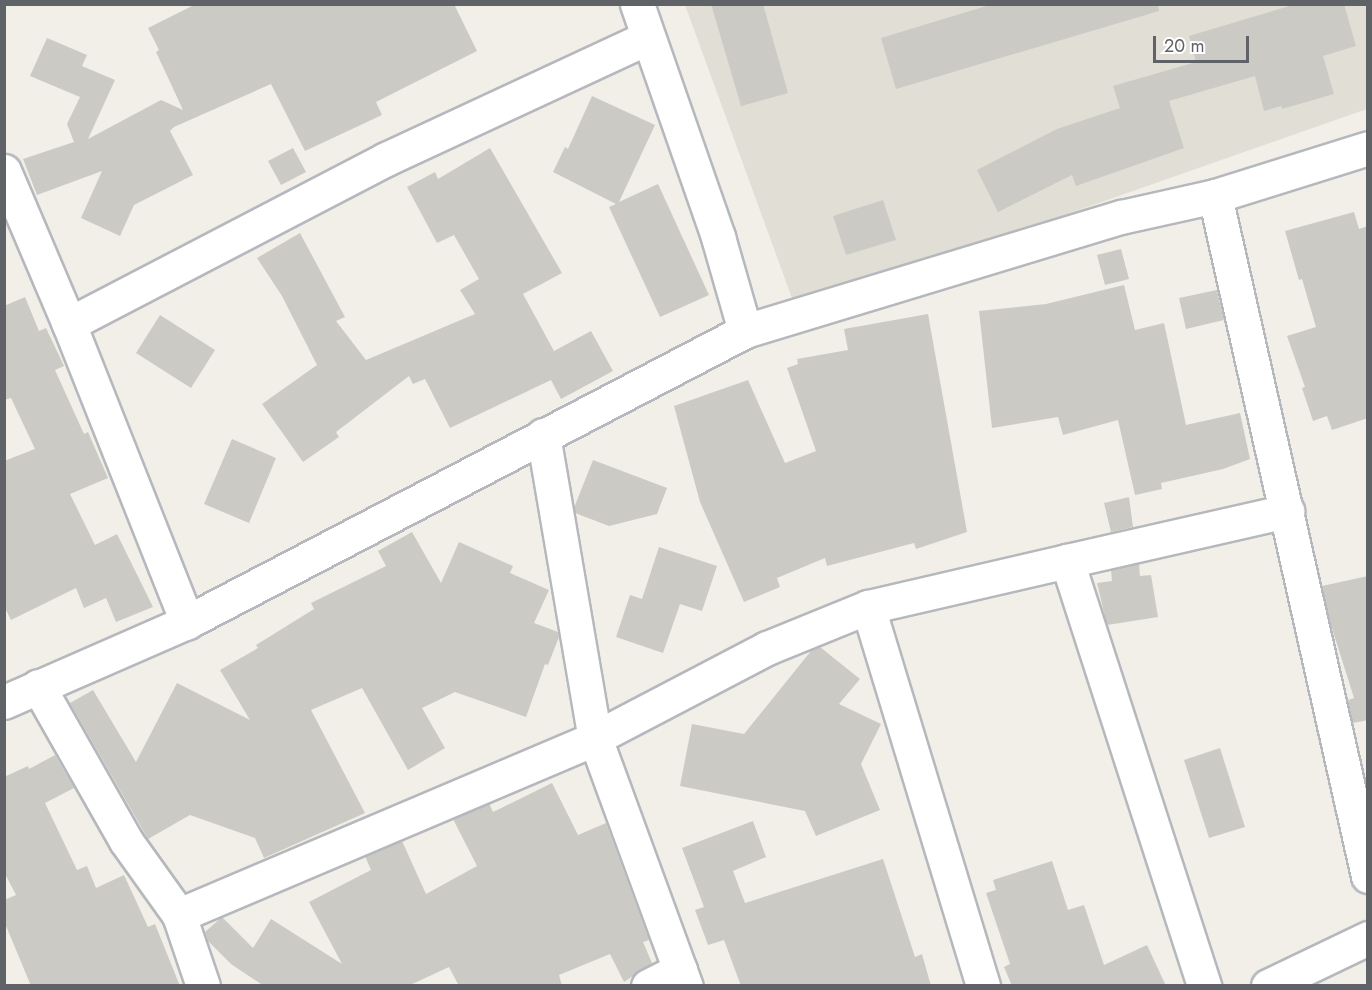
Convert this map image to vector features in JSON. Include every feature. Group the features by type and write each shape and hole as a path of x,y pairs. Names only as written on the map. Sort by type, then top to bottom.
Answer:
{"street":[{"path":"637,4 718,237 745,331"},
{"path":"69,324 386,159 647,38"},
{"path":"4,702 187,622 284,574 543,435 745,331 1121,217 1215,196 1368,148"},
{"path":"4,171 69,324 187,622"},
{"path":"1215,196 1368,876"},
{"path":"543,435 595,738 683,978 648,986"},
{"path":"179,915 595,738 767,648 868,607 1287,511"},
{"path":"1067,561 1204,986"},
{"path":"868,607 982,986"},
{"path":"38,686 126,841 179,915 203,986"},
{"path":"1268,986 1368,938"}],"shaded area":[{"path":"685,5 1367,5 1367,109 796,309"}],"building":[{"path":"196,4 454,4 477,51 376,102 382,115 305,151 271,84 174,127 170,131 193,175 134,205 120,236 81,218 102,171 37,195 23,159 74,142 67,124 80,97 30,76 47,38 87,55 82,66 115,80 88,139 161,100 183,110 156,52 159,50 148,28"},
{"path":"711,4 763,4 788,93 741,106"},
{"path":"993,4 1158,4 1159,11 896,89 881,38"},
{"path":"1296,4 1344,4 1356,46 1323,56 1334,94 1282,109 1281,106 1264,111 1255,76 1169,101 1184,148 1076,186 1072,175 998,212 977,170 1057,129 1120,108 1113,86 1196,62 1189,36"},
{"path":"592,96 655,125 619,202 658,184 709,295 660,317 609,207 616,204 553,172 565,147 568,149"},
{"path":"293,148 306,172 281,185 268,161"},
{"path":"490,148 562,273 523,294 554,351 591,331 613,371 561,399 551,380 450,428 425,379 413,384 409,376 336,432 339,437 303,462 262,404 317,365 282,296 257,258 300,233 345,317 336,321 366,360 475,314 460,290 479,279 454,235 437,243 407,187 435,172 438,179"},
{"path":"883,200 896,240 846,255 833,216"},
{"path":"1354,212 1359,229 1368,226 1368,418 1332,430 1327,416 1313,421 1302,388 1305,387 1287,336 1316,327 1285,231"},
{"path":"1121,249 1129,279 1105,285 1097,255"},
{"path":"1124,285 1135,330 1164,323 1186,425 1240,413 1250,459 1223,469 1161,483 1162,489 1135,495 1118,420 1063,435 1058,417 992,428 979,311 1046,304"},
{"path":"1217,290 1224,320 1186,329 1179,298"},
{"path":"25,297 39,331 46,328 64,366 55,370 84,434 88,432 108,478 70,494 95,545 117,534 153,607 116,622 106,598 84,608 76,588 11,620 4,606 4,461 35,449 11,398 4,400 4,306"},
{"path":"928,314 967,532 916,549 914,543 827,566 825,558 777,578 780,587 744,602 700,502 674,406 748,380 785,463 816,451 787,368 798,364 797,359 848,350 844,329"},
{"path":"160,315 215,350 191,388 136,353"},
{"path":"232,439 276,458 249,523 204,504"},
{"path":"593,460 667,488 657,514 609,526 575,513 574,508"},
{"path":"1129,497 1133,527 1111,532 1104,503"},
{"path":"412,532 441,583 459,542 513,566 510,573 549,590 534,623 558,632 559,637 548,665 545,664 526,717 455,692 422,708 445,748 408,770 362,688 311,710 365,813 264,858 255,838 190,815 148,839 70,703 93,690 136,762 177,683 250,720 220,670 258,648 256,645 314,609 311,603 386,566 378,551"},
{"path":"659,547 717,566 702,611 680,604 663,653 616,637 630,595 642,599"},
{"path":"1139,564 1140,576 1151,575 1158,617 1107,625 1097,583 1112,581 1111,570"},
{"path":"1368,576 1368,720 1353,723 1348,700 1354,698 1330,622 1322,586"},
{"path":"820,647 860,679 839,704 881,724 861,764 880,810 816,836 805,811 680,786 692,724 744,734 811,651"},
{"path":"1220,748 1245,827 1209,838 1184,760"},
{"path":"55,755 74,788 45,803 77,870 87,866 96,888 124,875 148,927 155,924 180,986 31,986 4,921 4,900 16,895 4,872 4,777 28,766 29,769"},
{"path":"552,783 578,835 606,823 649,940 643,942 652,963 624,982 610,954 559,975 562,986 459,986 449,967 408,986 264,986 231,964 208,941 205,932 222,917 253,948 271,919 342,964 309,902 371,870 365,856 402,841 426,894 477,866 453,819 489,803 493,812"},
{"path":"753,821 766,857 733,871 745,903 883,859 915,957 922,954 931,986 741,986 724,940 708,945 695,910 704,907 682,848"},
{"path":"1052,861 1068,910 1084,905 1104,965 1147,945 1166,986 1012,986 1004,967 1010,964 986,893 996,890 993,880"}]}
